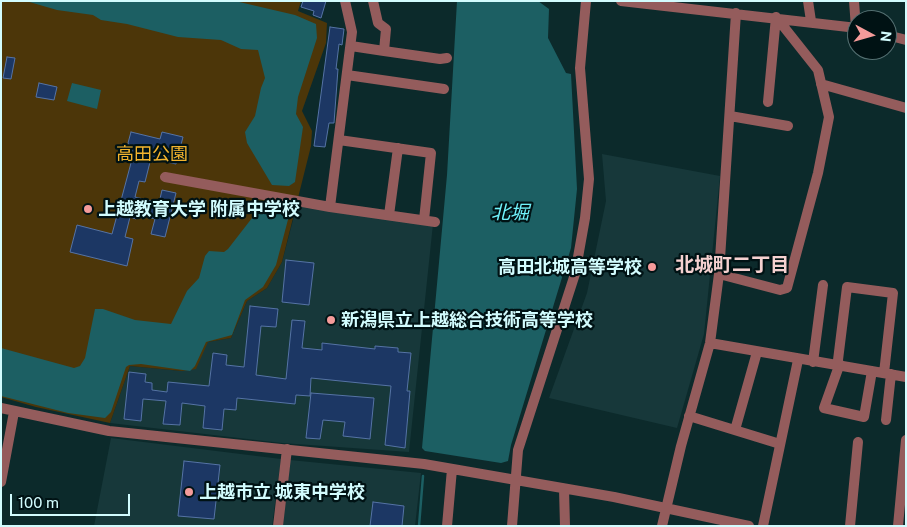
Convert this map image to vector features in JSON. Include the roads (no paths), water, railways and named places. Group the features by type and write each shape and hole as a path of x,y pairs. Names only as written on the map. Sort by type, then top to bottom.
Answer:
{"street":[{"path":"330,207 351,46 352,32 345,1"},
{"path":"373,1 378,23 386,29 384,51"},
{"path":"512,526 518,450 575,274 586,218 589,179 580,68 586,1"},
{"path":"621,1 847,26"},
{"path":"808,1 811,21"},
{"path":"662,526 665,507 710,343 719,274 736,13"},
{"path":"719,274 780,290 787,288 818,173 829,117 818,70 776,17"},
{"path":"768,102 776,17"},
{"path":"351,46 440,59 447,58"},
{"path":"347,75 444,89"},
{"path":"821,84 906,108"},
{"path":"730,116 788,126"},
{"path":"338,140 431,153 424,220"},
{"path":"389,216 398,148"},
{"path":"165,177 330,207 435,222"},
{"path":"813,362 823,285"},
{"path":"872,371 864,416 824,408 839,366 838,360 847,287 893,293 886,420"},
{"path":"710,343 798,360 906,377"},
{"path":"734,430 757,352"},
{"path":"763,526 798,360"},
{"path":"1,408 109,431 288,449 452,469 665,507 749,526"},
{"path":"1,482 14,412"},
{"path":"689,416 780,444"},
{"path":"898,526 904,498 906,440"},
{"path":"850,526 858,442"},
{"path":"278,526 288,449"},
{"path":"447,526 452,469"},
{"path":"564,489 565,526"}],"water":[{"path":"26,1 235,1 295,15 316,24 317,38 298,97 296,114 303,127 295,182 289,186 272,185 247,143 245,132 255,116 265,78 258,50 241,49 221,40 178,37 127,24 101,20 93,15 57,10"},
{"name":"北堀","path":"457,1 538,1 549,9 548,38 566,73 571,74 577,189 571,248 511,445 508,461 501,463 425,451 422,448 447,175"},
{"path":"72,83 101,90 97,109 67,101"},
{"path":"266,205 286,209 290,212 276,265 263,287 245,300 232,335 206,342 195,366 190,371 141,364 129,365 126,367 111,412 105,418 68,413 1,396 1,348 74,368 80,366 85,358 95,309 103,309 135,320 171,324 187,291 199,278 205,256 209,251 224,252 228,249 259,209"}],"waterway":[{"path":"419,526 423,476"}],"place":[{"name":"上越教育大学 附属中学校","path":"88,209"},
{"name":"高田北城高等学校","path":"652,267"},
{"name":"新潟県立上越総合技術高等学校","path":"331,320"},
{"name":"上越市立 城東中学校","path":"189,492"}],"district":[{"name":"北城町二丁目","path":"732,265"}],"park label":[{"name":"高田公園","path":"152,154"}]}
